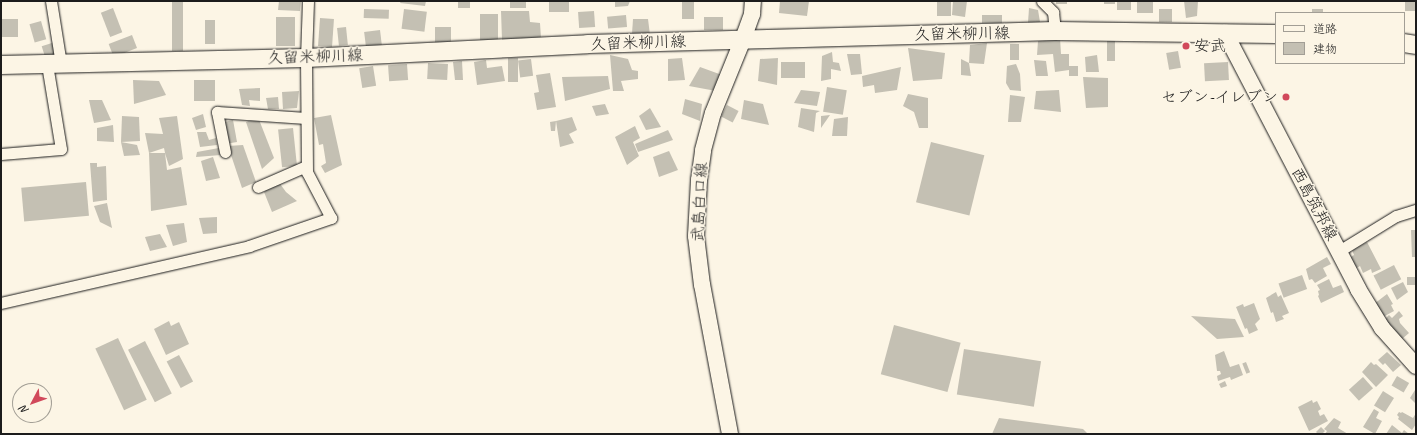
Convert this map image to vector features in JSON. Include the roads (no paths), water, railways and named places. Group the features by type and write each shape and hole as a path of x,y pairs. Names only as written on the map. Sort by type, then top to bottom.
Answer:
{"main road":[{"name":"武島白口線","path":"730,434 702,285 696,236 703,150 713,113 743,39 752,14 754,1"},
{"name":"久留米柳川線","path":"1,65 306,58 588,44 743,39 1055,32 1275,34"},
{"name":"西島筑邦線","path":"1224,33 1339,251 1382,328 1416,366"},
{"path":"1405,43 1416,45"}],"street":[{"path":"1,154 61,149 54,64 51,1"},
{"path":"1,303 249,246 332,218 307,172 306,166 306,58 308,1"},
{"path":"1042,1 1053,12 1055,32"},
{"path":"225,152 217,112 306,118"},
{"path":"258,187 306,166"},
{"path":"1339,251 1396,216 1416,210"}],"place":[{"name":"安武","path":"1186,46"},
{"name":"セブン-イレブン","path":"1286,97"}]}
